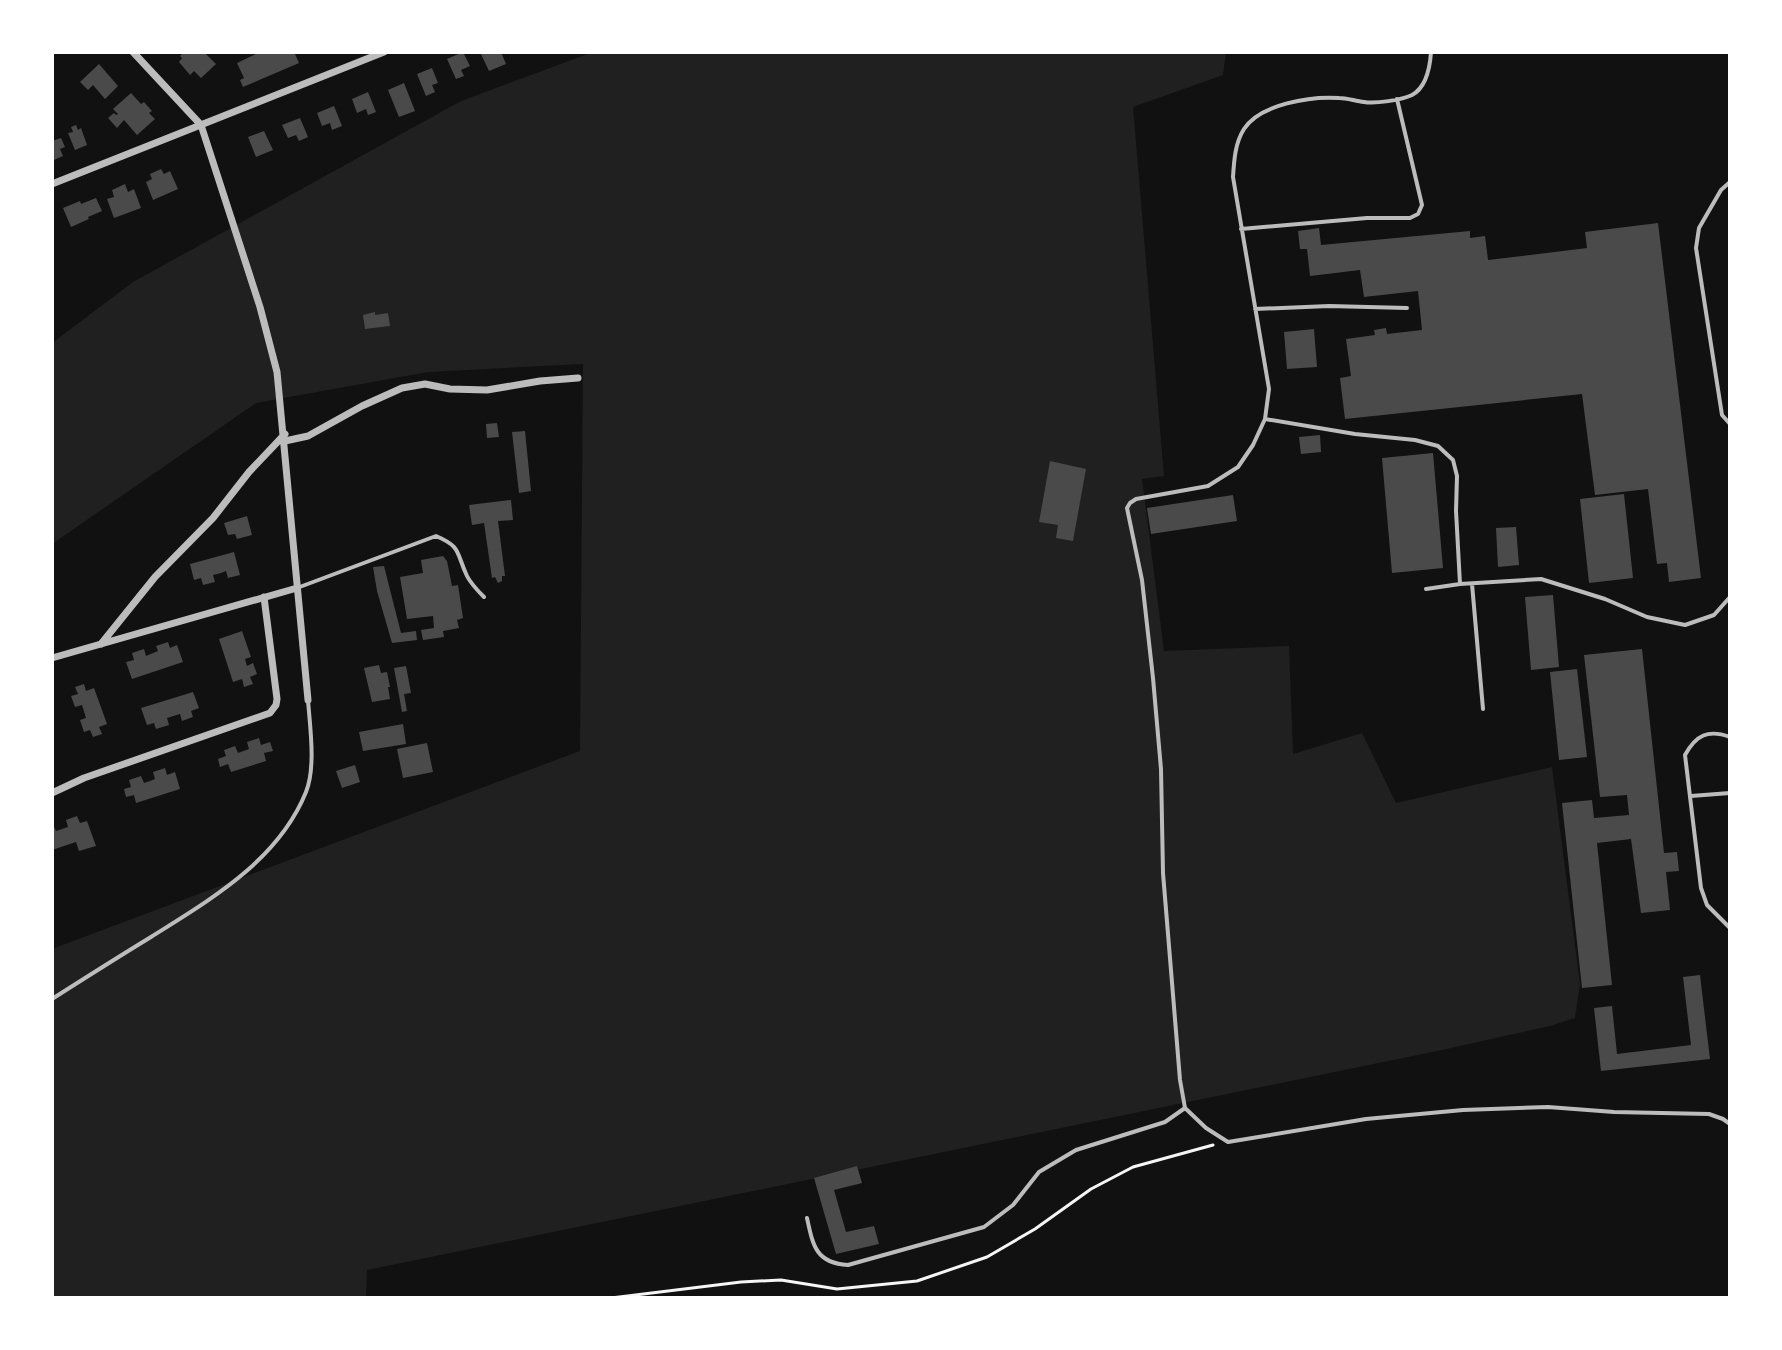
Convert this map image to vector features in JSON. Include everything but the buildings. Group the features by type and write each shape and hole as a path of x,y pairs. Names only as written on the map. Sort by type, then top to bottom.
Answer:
{"street":[{"path":"133,52 201,125 260,307 277,372 285,437 308,700"},
{"path":"52,184 384,52"},
{"path":"101,644 155,577 213,518 249,472 285,437 308,436 402,388 425,384 450,389 487,390 578,378"},
{"path":"52,658 297,588"},
{"path":"52,793 84,778 270,713 277,699 264,597"}],"lane":[{"path":"1431,52 1429,72 1414,94 1367,103 1339,98 1299,100 1254,117 1242,131 1235,151 1233,177 1269,389 1265,419 1238,467 1208,486 1136,499 1127,508 1142,580 1153,678 1161,769 1163,873 1185,1108 1206,1128 1228,1142 1366,1119 1463,1110 1548,1107 1709,1114 1730,1124"},
{"path":"1241,229 1367,218 1410,218 1418,214 1422,205 1397,99"},
{"path":"1730,182 1721,190 1699,228 1696,248 1722,415 1730,424"},
{"path":"1255,309 1329,306 1407,308"},
{"path":"1265,419 1438,446 1453,460 1457,476 1460,584"},
{"path":"297,588 436,536 452,543 468,579 484,597"},
{"path":"1426,589 1541,579 1605,599 1647,617 1685,625 1714,615 1730,597"},
{"path":"1472,584 1483,709"},
{"path":"52,999 199,907 252,867 274,845 307,789 311,758 308,700"},
{"path":"1730,737 1720,733 1702,735 1691,743 1685,755 1701,888 1707,905 1730,928"},
{"path":"1691,796 1730,793"},
{"path":"807,1218 812,1243 822,1258 835,1265 848,1265 942,1240 984,1227 1013,1205 1039,1172 1076,1150 1165,1122 1185,1108"}],"shaded area":[{"path":"593,52 1226,52 1223,75 1133,107 1164,476 1142,479 1164,651 1289,646 1293,754 1362,733 1396,803 1552,767 1580,984 1575,1018 1442,1050 367,1270 366,1298 52,1298 52,949 580,751 583,364 428,372 256,403 52,544 52,343 133,282 461,101"}]}
